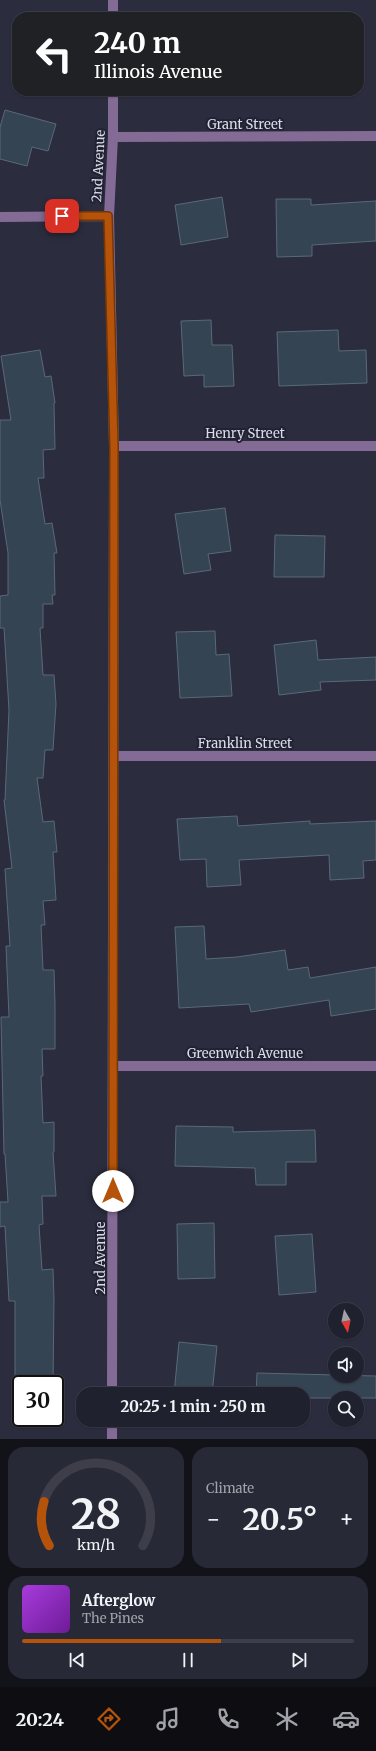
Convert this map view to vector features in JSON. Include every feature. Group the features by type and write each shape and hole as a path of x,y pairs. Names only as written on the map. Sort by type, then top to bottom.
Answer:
{"street":[{"path":"114,0 114,12"},
{"name":"2nd Avenue","path":"112,1387 114,1066 114,446 108,216 113,136 113,96"},
{"name":"Grant Street","path":"113,136 376,136"},
{"path":"0,217 108,216"},
{"name":"Henry Street","path":"114,446 376,446"},
{"name":"Franklin Street","path":"114,756 376,756"},
{"name":"Greenwich Avenue","path":"114,1066 376,1066"},
{"path":"112,1427 112,1439"}],"building":[{"path":"5,110 56,124 48,151 32,147 27,166 0,159 0,127"},
{"path":"222,197 228,237 181,245 175,205"},
{"path":"276,199 311,199 311,205 376,201 376,241 312,245 312,256 277,257"},
{"path":"211,320 212,345 232,345 234,386 204,387 204,375 184,376 181,321"},
{"path":"338,330 339,351 366,350 367,383 279,386 277,332"},
{"path":"40,350 45,377 51,376 55,403 55,449 43,450 44,478 38,478 45,524 52,523 57,553 54,553 55,595 52,595 53,604 43,604 43,628 40,628 43,675 54,675 56,704 53,750 45,750 43,778 37,778 43,822 54,821 57,852 53,852 56,900 43,901 45,925 41,925 43,970 54,970 55,1004 55,1049 42,1049 43,1076 41,1076 43,1123 54,1122 53,1152 56,1196 42,1196 43,1224 39,1225 42,1270 53,1269 53,1375 15,1375 15,1301 9,1301 5,1226 0,1227 0,1202 8,1202 4,1154 1,1017 9,1017 6,946 10,946 5,869 12,868 4,800 9,710 4,628 0,628 0,596 8,595 8,553 0,500 0,420 11,420 1,356"},
{"path":"225,508 231,551 208,554 211,570 184,574 175,514"},
{"path":"275,535 325,536 324,577 274,577"},
{"path":"215,631 216,655 229,654 232,696 180,698 176,632"},
{"path":"316,640 318,660 376,657 376,680 320,682 321,690 279,695 274,645"},
{"path":"237,816 238,826 310,821 310,824 376,821 376,860 363,861 364,878 330,880 329,855 239,860 241,885 207,887 206,859 180,860 177,819"},
{"path":"204,926 206,959 237,957 285,950 288,970 308,967 310,978 376,967 376,1009 331,1016 329,1000 251,1012 249,1004 179,1008 175,927"},
{"path":"176,1126 233,1127 233,1132 315,1130 316,1162 286,1162 286,1185 256,1185 255,1168 175,1166"},
{"path":"214,1223 215,1278 178,1279 177,1224"},
{"path":"312,1234 316,1292 279,1295 275,1236"},
{"path":"179,1342 217,1346 213,1387 175,1387"},
{"path":"257,1373 328,1375 328,1383 364,1383 364,1376 376,1376 376,1398 364,1398 364,1391 328,1391 328,1398 310,1398 310,1387 256,1387"}],"route":[{"path":"62,216 108,216 114,446 113,1191"}]}
